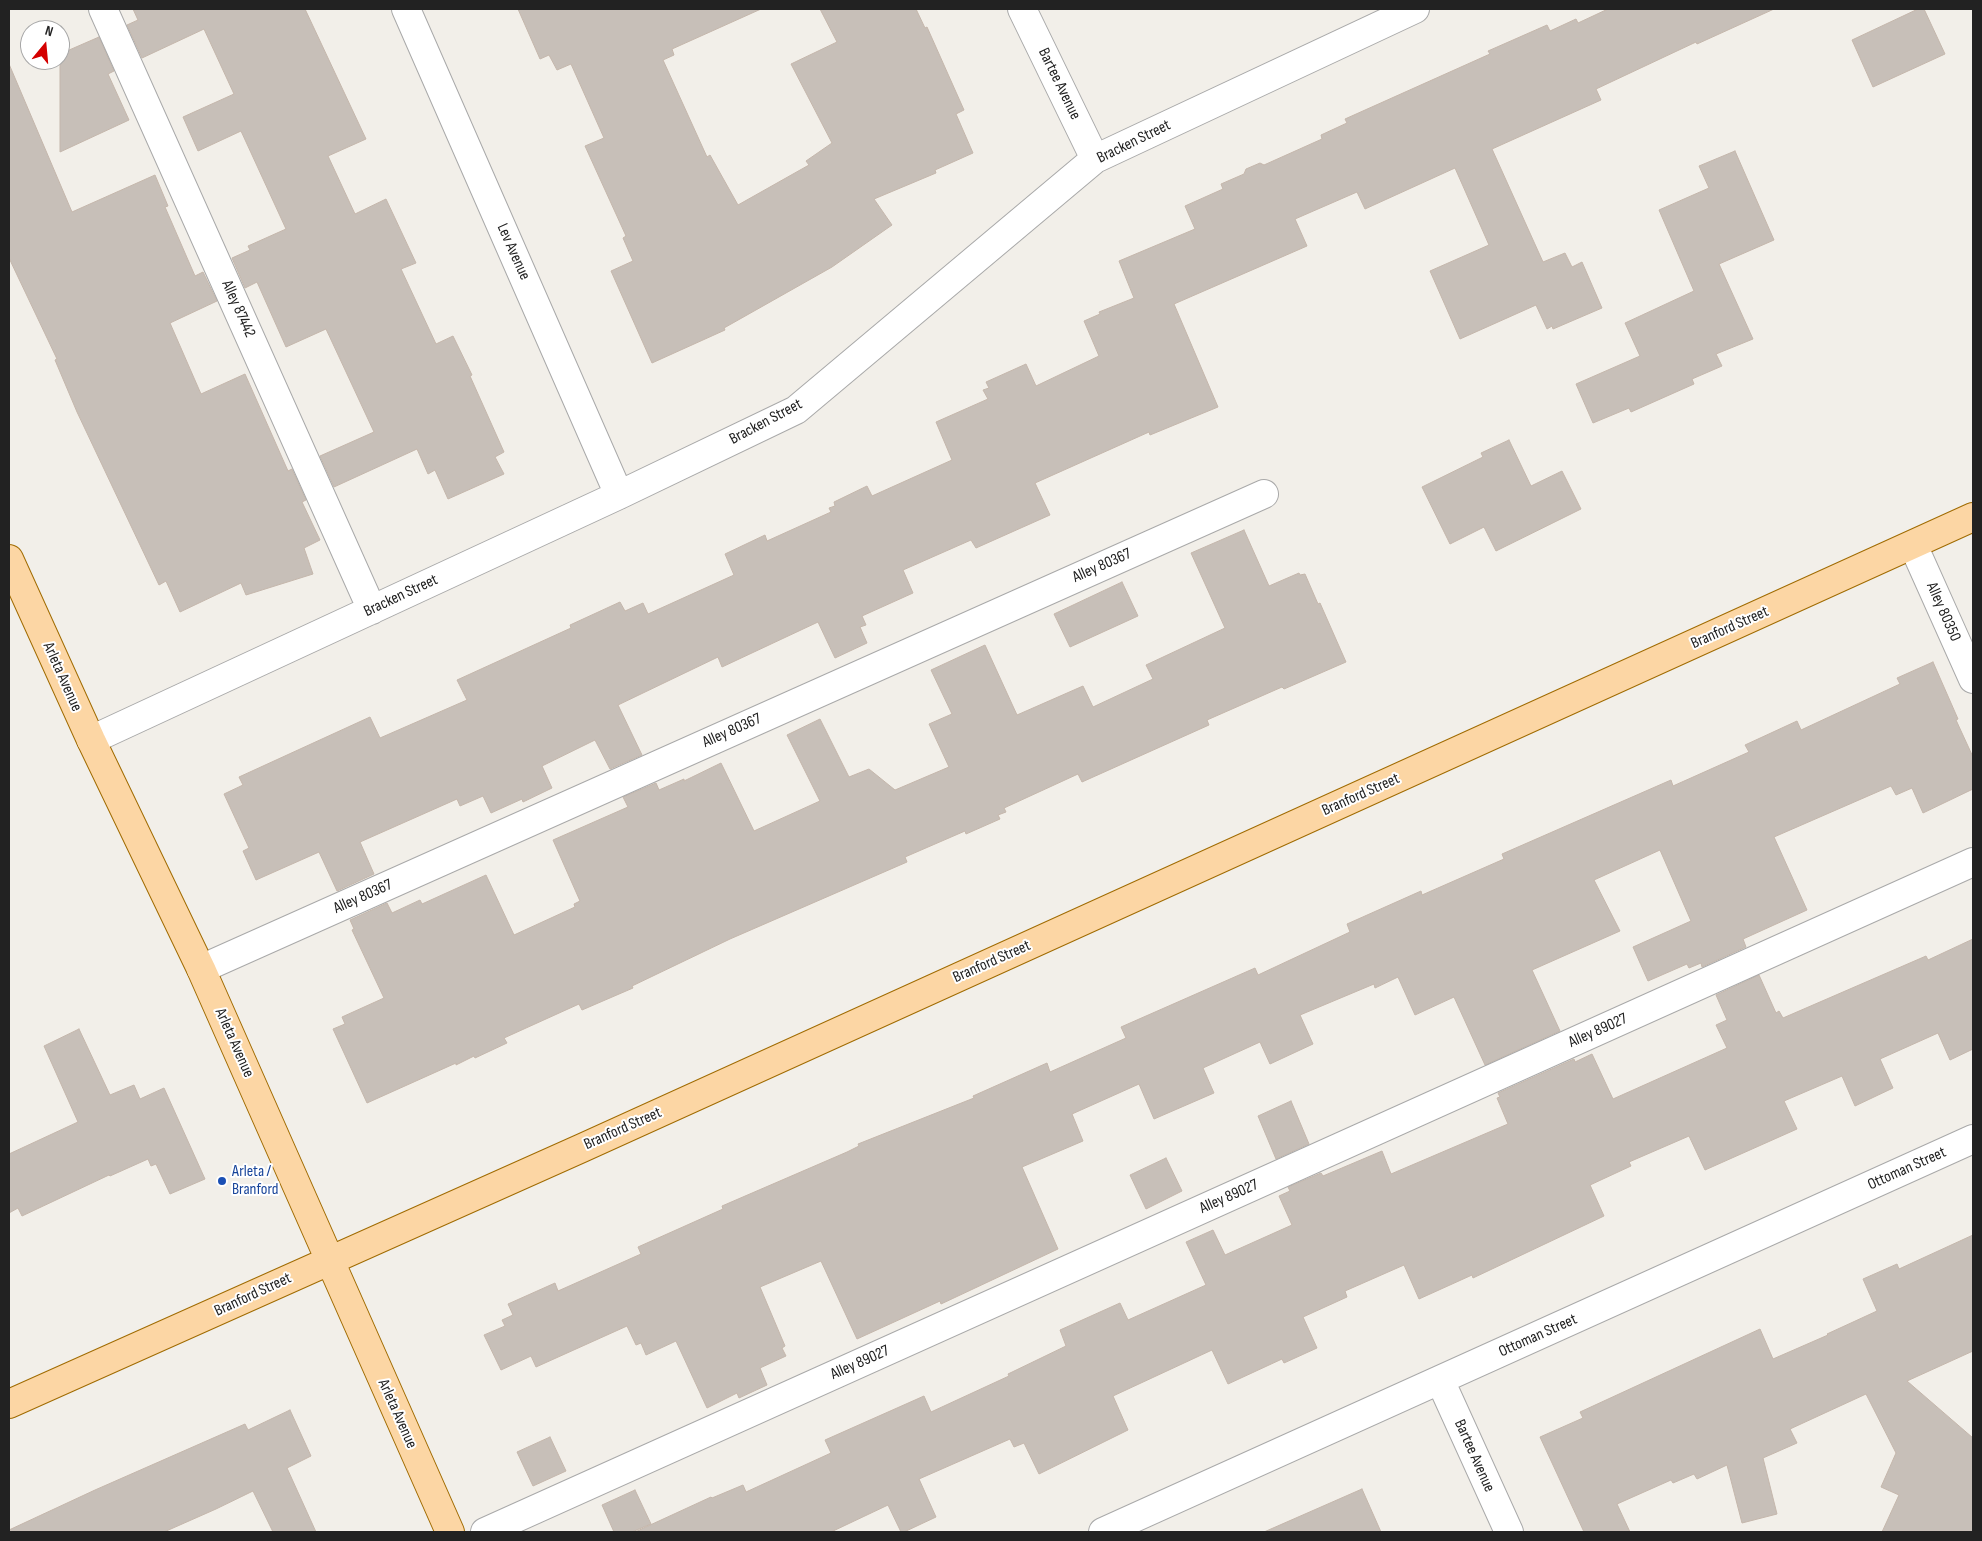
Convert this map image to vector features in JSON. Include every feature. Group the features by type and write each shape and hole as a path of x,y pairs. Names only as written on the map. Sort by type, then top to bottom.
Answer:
{"main road":[{"name":"Branford Street","path":"9,1404 582,1148 1973,517"},
{"name":"Arleta Avenue","path":"9,559 91,740 201,969 450,1532"}],"street":[{"name":"Alley 87442","path":"104,9 372,610"},
{"name":"Lev Avenue","path":"406,9 619,495"},
{"name":"Bartee Avenue","path":"1022,9 1095,159"},
{"name":"Bracken Street","path":"91,740 619,495 796,410 1095,159 1415,9"},
{"name":"Alley 80367","path":"201,969 1264,494"},
{"name":"Alley 80350","path":"1913,545 1973,679"},
{"name":"Alley 89027","path":"485,1532 1973,862"},
{"name":"Ottoman Street","path":"1103,1532 1973,1139"},
{"name":"Bartee Avenue","path":"1440,1380 1509,1532"}],"building":[{"path":"133,9 305,9 366,139 328,156 355,214 386,199 416,263 401,269 436,344 453,336 472,375 470,376 504,452 495,457 504,474 448,499 435,470 428,474 417,449 334,487 320,456 374,432 326,329 286,347 257,282 245,288 232,258 250,250 248,246 286,229 241,131 198,151 183,117 234,94 204,29 142,58 127,25 138,20"},
{"path":"518,9 761,9 672,49 674,55 663,60 707,157 710,155 738,205 809,165 806,161 832,143 791,64 837,42 820,9 916,9 925,28 927,27 964,110 956,114 973,153 935,170 936,173 874,199 892,225 832,267 724,328 725,330 652,363 611,271 633,261 623,238 626,236 585,146 604,138 571,64 557,70 549,55 540,59"},
{"path":"1608,9 1774,9 1697,44 1696,42 1596,89 1601,100 1492,149 1543,262 1565,253 1572,267 1582,262 1602,308 1553,329 1552,326 1547,329 1536,305 1460,339 1430,271 1489,245 1455,168 1365,209 1357,192 1295,219 1307,246 1174,304 1218,407 1150,435 1149,432 1035,483 1050,515 976,548 971,540 903,570 913,593 862,616 866,625 860,627 867,643 835,658 818,622 722,667 718,657 618,705 642,755 610,769 595,740 542,766 552,788 523,802 522,799 491,813 483,796 460,806 457,799 360,842 374,874 337,891 319,852 256,880 243,851 249,848 224,794 243,785 239,777 370,717 380,738 467,700 457,680 571,628 570,625 620,602 625,611 643,603 648,614 734,575 725,554 765,535 767,541 831,512 829,508 835,506 834,502 867,486 872,496 952,460 936,422 988,399 983,390 989,388 986,382 1026,364 1036,386 1099,356 1084,321 1100,314 1099,312 1134,298 1119,261 1195,229 1185,206 1223,189 1221,184 1244,174 1246,169 1260,163 1264,165 1322,139 1321,135 1347,123 1345,119 1490,54 1488,51 1547,25 1550,31 1576,19 1578,23"},
{"path":"1918,9 1924,9 1945,54 1873,87 1852,40"},
{"path":"99,37 114,71 108,74 129,120 60,152 60,70 70,70 70,50"},
{"path":"9,64 72,212 155,175 168,206 165,207 195,276 203,272 217,301 170,323 201,394 245,374 288,471 292,469 306,500 302,502 320,540 304,548 313,574 246,595 241,583 180,612 166,581 159,585 77,412 55,360 57,359 9,258"},
{"path":"1735,151 1774,240 1719,264 1753,339 1716,354 1722,366 1692,379 1694,384 1631,412 1629,408 1593,423 1576,384 1640,356 1625,323 1694,291 1659,210 1709,188 1699,166"},
{"path":"1509,440 1531,486 1562,471 1581,509 1496,551 1484,527 1450,544 1422,487 1483,457 1481,453"},
{"path":"1244,530 1269,586 1299,573 1300,575 1305,574 1346,662 1284,689 1282,687 1207,720 1209,725 1082,782 1078,774 1004,808 1006,812 998,815 1000,819 966,834 965,831 905,857 907,862 730,939 632,986 633,988 582,1010 579,1004 504,1038 507,1043 475,1058 474,1056 456,1065 456,1063 367,1103 333,1029 345,1024 342,1017 384,998 352,930 354,929 350,920 387,903 392,913 420,900 422,904 486,875 514,935 575,907 574,904 580,901 553,840 628,807 623,797 656,783 659,790 684,779 684,781 721,763 754,831 820,801 787,735 820,719 849,777 869,769 895,790 949,767 929,724 952,714 931,670 985,645 1017,715 1083,686 1093,707 1153,679 1146,665 1225,628 1191,553"},
{"path":"1122,582 1138,616 1070,647 1054,614"},
{"path":"1933,662 1973,757 1973,789 1923,813 1912,788 1896,795 1891,786 1774,837 1807,910 1743,939 1746,947 1702,967 1701,963 1689,968 1687,964 1648,981 1633,947 1691,921 1660,850 1594,880 1620,931 1532,970 1560,1031 1485,1065 1454,997 1415,1015 1398,977 1375,988 1374,984 1300,1015 1313,1044 1270,1064 1260,1042 1203,1068 1214,1093 1154,1119 1139,1084 1072,1114 1083,1141 1022,1167 1058,1249 941,1304 940,1301 857,1339 821,1261 760,1287 785,1346 782,1348 786,1356 760,1368 767,1385 739,1398 737,1393 707,1408 676,1341 646,1355 641,1343 636,1345 627,1326 536,1367 531,1356 501,1370 484,1335 505,1326 502,1320 513,1315 508,1304 555,1283 558,1291 641,1254 638,1247 723,1209 722,1206 847,1152 859,1146 858,1144 974,1098 973,1096 1047,1063 1050,1072 1126,1038 1121,1027 1255,968 1258,975 1350,932 1347,924 1421,891 1422,895 1504,859 1502,854 1671,780 1673,786 1749,752 1745,745 1797,721 1801,730 1900,684 1897,678"},
{"path":"1973,939 1973,1049 1950,1060 1938,1033 1880,1059 1893,1088 1855,1106 1842,1076 1784,1101 1797,1129 1705,1170 1689,1136 1629,1162 1631,1166 1590,1185 1604,1216 1473,1278 1472,1275 1419,1299 1404,1265 1345,1291 1347,1297 1303,1317 1317,1348 1284,1363 1282,1359 1228,1384 1212,1350 1113,1396 1128,1430 1039,1474 1024,1443 1014,1447 1010,1439 919,1479 936,1517 904,1532 901,1532 888,1505 831,1532 635,1532 711,1497 743,1485 746,1492 831,1453 825,1440 924,1396 931,1412 1009,1376 1008,1374 1066,1346 1060,1330 1120,1303 1128,1320 1206,1285 1186,1242 1213,1230 1225,1255 1292,1225 1279,1196 1290,1191 1288,1187 1321,1173 1323,1176 1382,1151 1391,1174 1508,1124 1497,1098 1500,1097 1498,1093 1574,1059 1575,1062 1592,1054 1613,1099 1727,1048 1716,1025 1727,1020 1716,995 1759,975 1776,1013 1779,1011 1783,1018 1926,956 1928,960"},
{"path":"79,1029 110,1095 134,1085 140,1099 164,1088 205,1179 170,1194 156,1164 151,1166 148,1159 22,1216 18,1208 9,1213 9,1154 78,1122 44,1046"},
{"path":"1291,1101 1309,1144 1276,1159 1258,1116"},
{"path":"1166,1158 1182,1191 1146,1209 1130,1175"},
{"path":"1973,1235 1973,1351 1907,1381 1973,1438 1973,1532 1882,1532 1899,1495 1881,1487 1896,1453 1866,1394 1790,1429 1797,1443 1763,1458 1777,1514 1742,1523 1727,1465 1697,1479 1694,1474 1673,1483 1671,1480 1617,1504 1630,1532 1584,1532 1540,1437 1583,1418 1580,1412 1760,1329 1773,1359 1828,1335 1877,1311 1863,1279 1897,1264 1899,1269"},
{"path":"290,1410 311,1456 287,1468 316,1532 273,1532 253,1491 164,1532 9,1532 9,1530 95,1490 245,1424 248,1430"},
{"path":"550,1437 566,1471 533,1486 517,1452"},
{"path":"1362,1489 1381,1532 1264,1532"},
{"path":"635,1490 651,1524 632,1532 614,1532 602,1505"}],"place":[{"name":"Arleta / Branford","path":"222,1181"}]}
